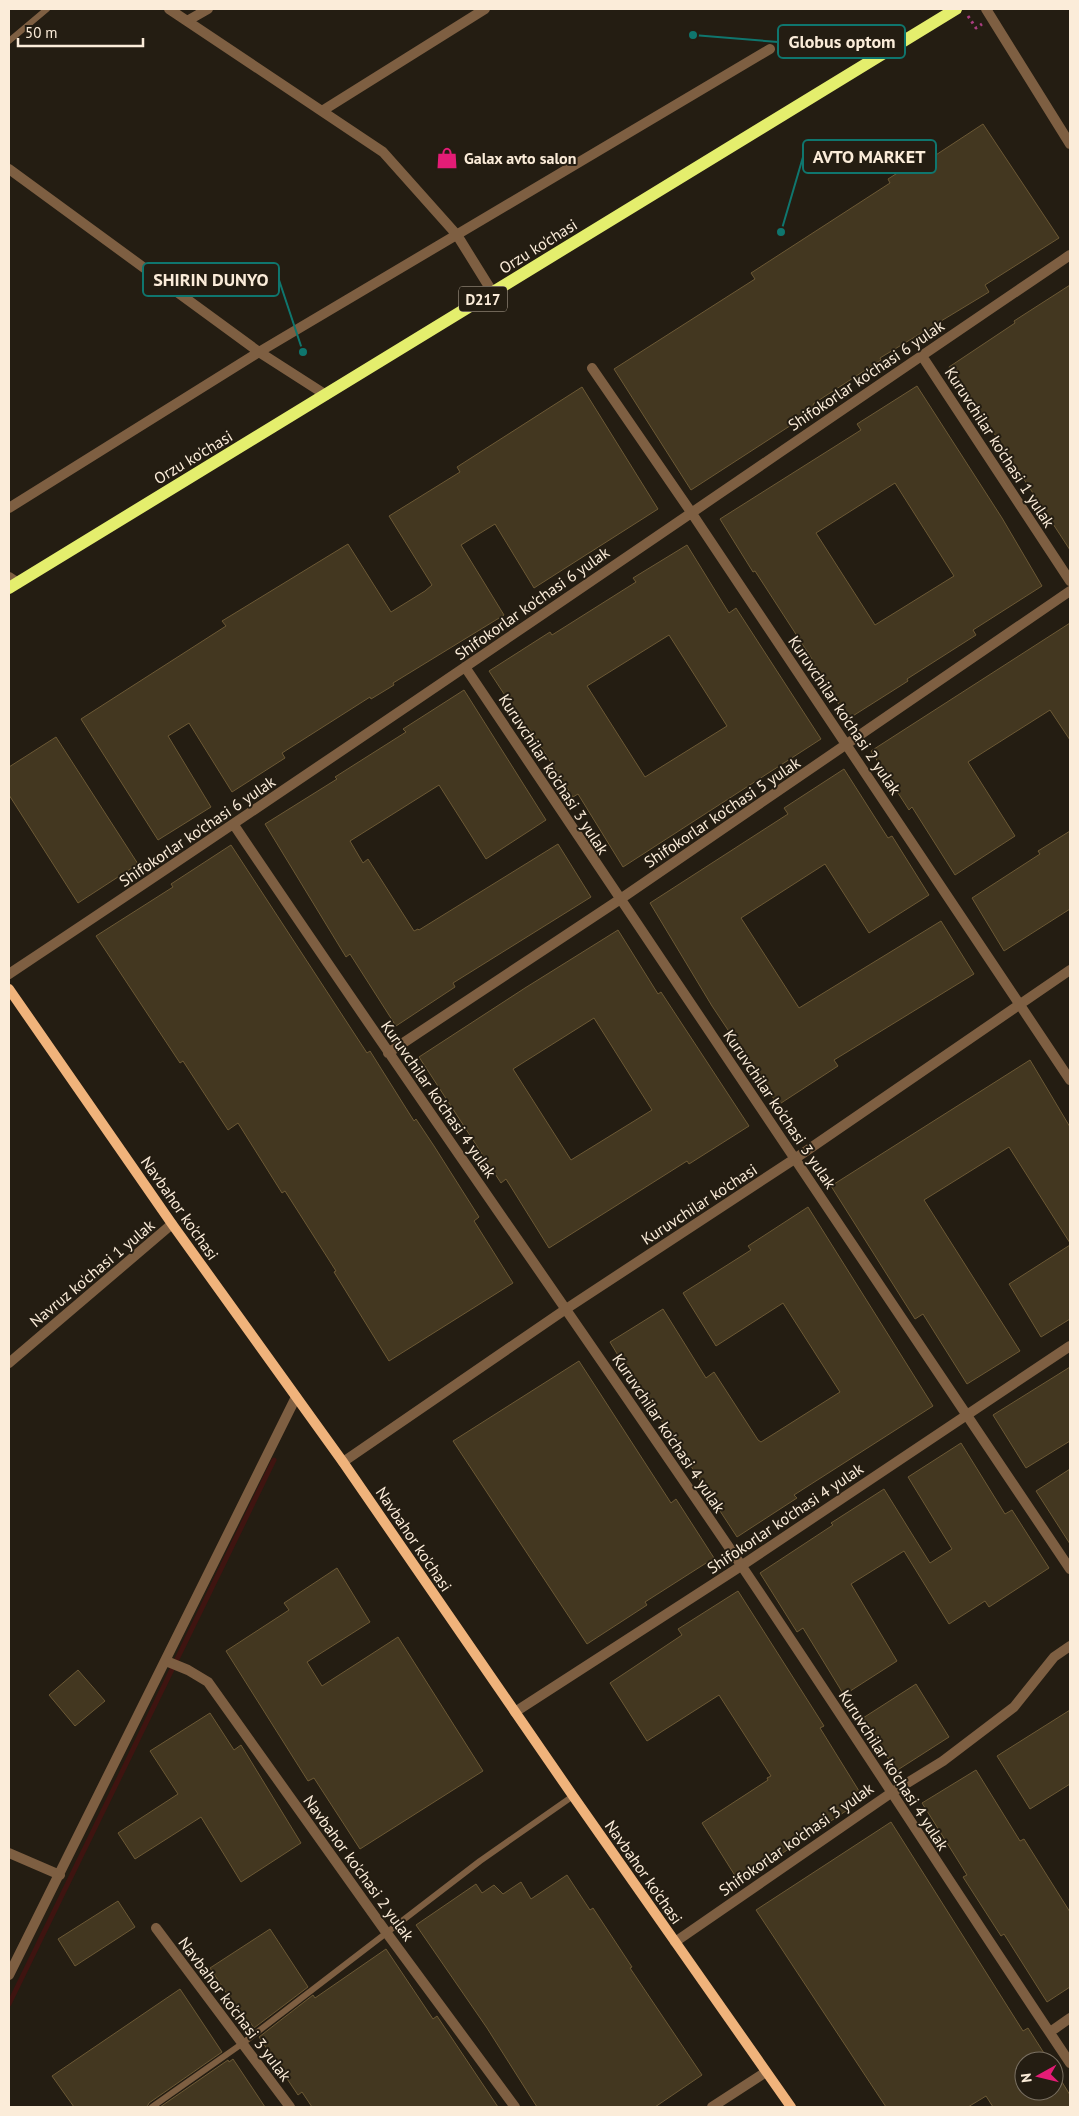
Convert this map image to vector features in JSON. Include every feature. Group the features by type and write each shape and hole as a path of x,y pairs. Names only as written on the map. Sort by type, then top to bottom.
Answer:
{"main road":[{"name":"Orzu ko'chasi","path":"12,582 326,395 956,9"},
{"name":"Navbahor ko'chasi","path":"9,989 172,1224 342,1462 791,2107"}],"street":[{"path":"169,9 383,152 456,235 493,293"},
{"path":"187,21 208,9"},
{"path":"322,111 486,9"},
{"path":"986,9 1070,144"},
{"path":"9,508 259,352 770,49"},
{"path":"9,169 259,352 326,395"},
{"name":"Shifokorlar ko'chasi 6 yulak","path":"9,974 234,825 1070,255"},
{"name":"Kuruvchilar ko'chasi 1 yulak","path":"922,356 1070,580"},
{"name":"Kuruvchilar ko'chasi 2 yulak","path":"592,368 691,512 1070,1080"},
{"name":"Shifokorlar ko'chasi 5 yulak","path":"388,1053 619,900 1070,591"},
{"name":"Kuruvchilar ko'chasi 3 yulak","path":"465,668 619,900 796,1158 1070,1568"},
{"name":"Kuruvchilar ko'chasi 4 yulak","path":"234,825 388,1053 566,1309 741,1566 1070,2063"},
{"name":"Kuruvchilar ko'chasi","path":"342,1462 566,1309 796,1158 1070,970"},
{"name":"Navruz ko'chasi 1 yulak","path":"9,1363 172,1224"},
{"name":"Shifokorlar ko'chasi 4 yulak","path":"515,1712 741,1566 1070,1346"},
{"path":"9,1975 170,1662 296,1397"},
{"name":"Shifokorlar ko'chasi 3 yulak","path":"675,1942 891,1792 943,1761 1014,1707 1054,1657 1070,1646"},
{"name":"Navbahor ko'chasi 2 yulak","path":"170,1662 208,1682 386,1932 515,2107"},
{"path":"9,1853 60,1875"},
{"name":"Navbahor ko'chasi 3 yulak","path":"156,1928 290,2107"},
{"path":"1050,2032 1070,2018"},
{"path":"712,2107 766,2072"}],"lane":[{"path":"9,40 48,9"},
{"path":"152,2107 243,2043 480,1861 573,1796"}],"path":[{"path":"964,9 976,28"}],"building":[{"path":"983,124 1059,238 985,285 989,292 880,358 881,360 813,404 816,409 691,490 614,369 755,279 751,273 890,183 888,179 910,165 913,170"},
{"path":"1070,285 1070,550 949,367 1015,323 1014,321"},
{"path":"917,386 1002,518 1042,586 973,630 976,635 848,719 812,659 755,571 753,572 720,519 861,430 857,424","holes":["895,483 954,576 875,625 816,533"]},
{"path":"582,387 658,509 534,588 495,524 461,545 504,615 282,753 285,758 232,792 189,723 168,736 211,807 158,840 81,719 226,626 222,621 348,544 391,612 425,591 432,585 389,516 460,472 457,467"},
{"path":"687,545 729,613 736,608 821,739 623,867 578,794 573,797 529,728 527,729 489,671 550,632 552,635 636,582 633,578","holes":["669,635 727,726 645,777 587,686"]},
{"path":"1070,623 1070,740 1050,710 968,762 1015,836 955,875 912,807 909,810 871,751"},
{"path":"464,690 546,820 486,859 439,785 350,841 363,863 368,859 414,931 419,930 558,844 591,897 453,983 455,987 396,1026 350,954 346,957 265,824 337,779 335,777 406,732 403,729"},
{"path":"56,737 138,864 78,903 9,795 9,767"},
{"path":"844,769 888,838 892,836 929,895 869,933 825,864 741,918 799,1008 941,921 974,974 834,1060 838,1066 778,1105 712,1006 650,903 788,814 784,808"},
{"path":"1070,831 1070,909 1004,951 972,898 1040,854 1038,851"},
{"path":"231,845 367,1053 370,1051 414,1121 416,1119 434,1146 479,1217 474,1221 513,1283 389,1361 334,1272 336,1271 285,1191 282,1193 238,1123 228,1130 183,1061 180,1063 96,936 173,887 171,884"},
{"path":"618,930 658,994 661,992 749,1126 689,1164 687,1161 549,1248 506,1179 501,1183 419,1057","holes":["594,1018 652,1110 571,1160 513,1069"]},
{"path":"1030,1060 1070,1127 1070,1243 1009,1147 924,1200 1020,1351 967,1384 923,1314 915,1319 831,1186"},
{"path":"808,1207 933,1406 794,1495 797,1498 737,1537 644,1394 642,1395 610,1342 663,1309 706,1378 714,1372 761,1442 840,1392 783,1303 716,1346 683,1293 751,1250 748,1246"},
{"path":"1070,1245 1070,1319 1041,1337 1009,1284"},
{"path":"579,1361 671,1503 676,1499 714,1558 645,1602 647,1605 587,1644 453,1441"},
{"path":"1070,1367 1070,1441 1026,1468 993,1415"},
{"path":"961,1443 1005,1514 1012,1510 1049,1568 989,1607 985,1601 949,1624 904,1551 851,1584 897,1661 844,1695 803,1628 797,1632 760,1573 833,1525 831,1523 884,1489 930,1563 952,1549 908,1477"},
{"path":"1070,1469 1070,1544 1036,1491"},
{"path":"337,1568 370,1622 307,1662 322,1686 398,1637 483,1771 360,1849 314,1778 308,1781 226,1651 289,1610 284,1603"},
{"path":"738,1591 824,1726 820,1728 864,1799 739,1882 702,1823 768,1780 767,1778 771,1776 719,1695 647,1741 610,1683 682,1635 678,1629"},
{"path":"78,1670 105,1701 75,1726 49,1695"},
{"path":"916,1684 949,1737 896,1771 863,1718"},
{"path":"1070,1710 1070,1784 1030,1809 997,1756"},
{"path":"210,1713 234,1750 241,1745 301,1843 241,1882 201,1817 135,1859 118,1833 178,1794 150,1751"},
{"path":"976,1770 1020,1841 1024,1839 1070,1912 1070,1987 1047,2002 1004,1934 1001,1936 963,1877 967,1875 922,1803"},
{"path":"891,1822 1023,2031 1028,2028 1043,2051 1014,2051 1014,2101 1064,2101 1064,2085 1070,2095 1070,2107 993,2107 986,2096 968,2107 886,2107 756,1910"},
{"path":"567,1875 590,1910 593,1908 632,1967 630,1968 702,2075 655,2107 537,2107 487,2028 416,1925 476,1884 482,1893 494,1885 503,1894 521,1882 531,1899"},
{"path":"118,1901 135,1927 75,1966 58,1939"},
{"path":"270,1929 308,1987 254,2028 250,2022 247,2024 210,1968"},
{"path":"386,1949 433,2019 437,2016 498,2107 312,2107 302,2092 298,2095 259,2037 313,1995 315,1998"},
{"path":"180,1989 222,2052 149,2103 147,2107 74,2107 52,2076"},
{"path":"233,2059 265,2107 160,2107 228,2060 229,2062"}],"waterway":[{"path":"9,2004 274,1460"}],"place":[{"name":"Globus optom","path":"693,35"},
{"name":"Galax avto salon","path":"447,158"},
{"name":"AVTO MARKET","path":"781,232"},
{"name":"SHIRIN DUNYO","path":"303,352"}]}
